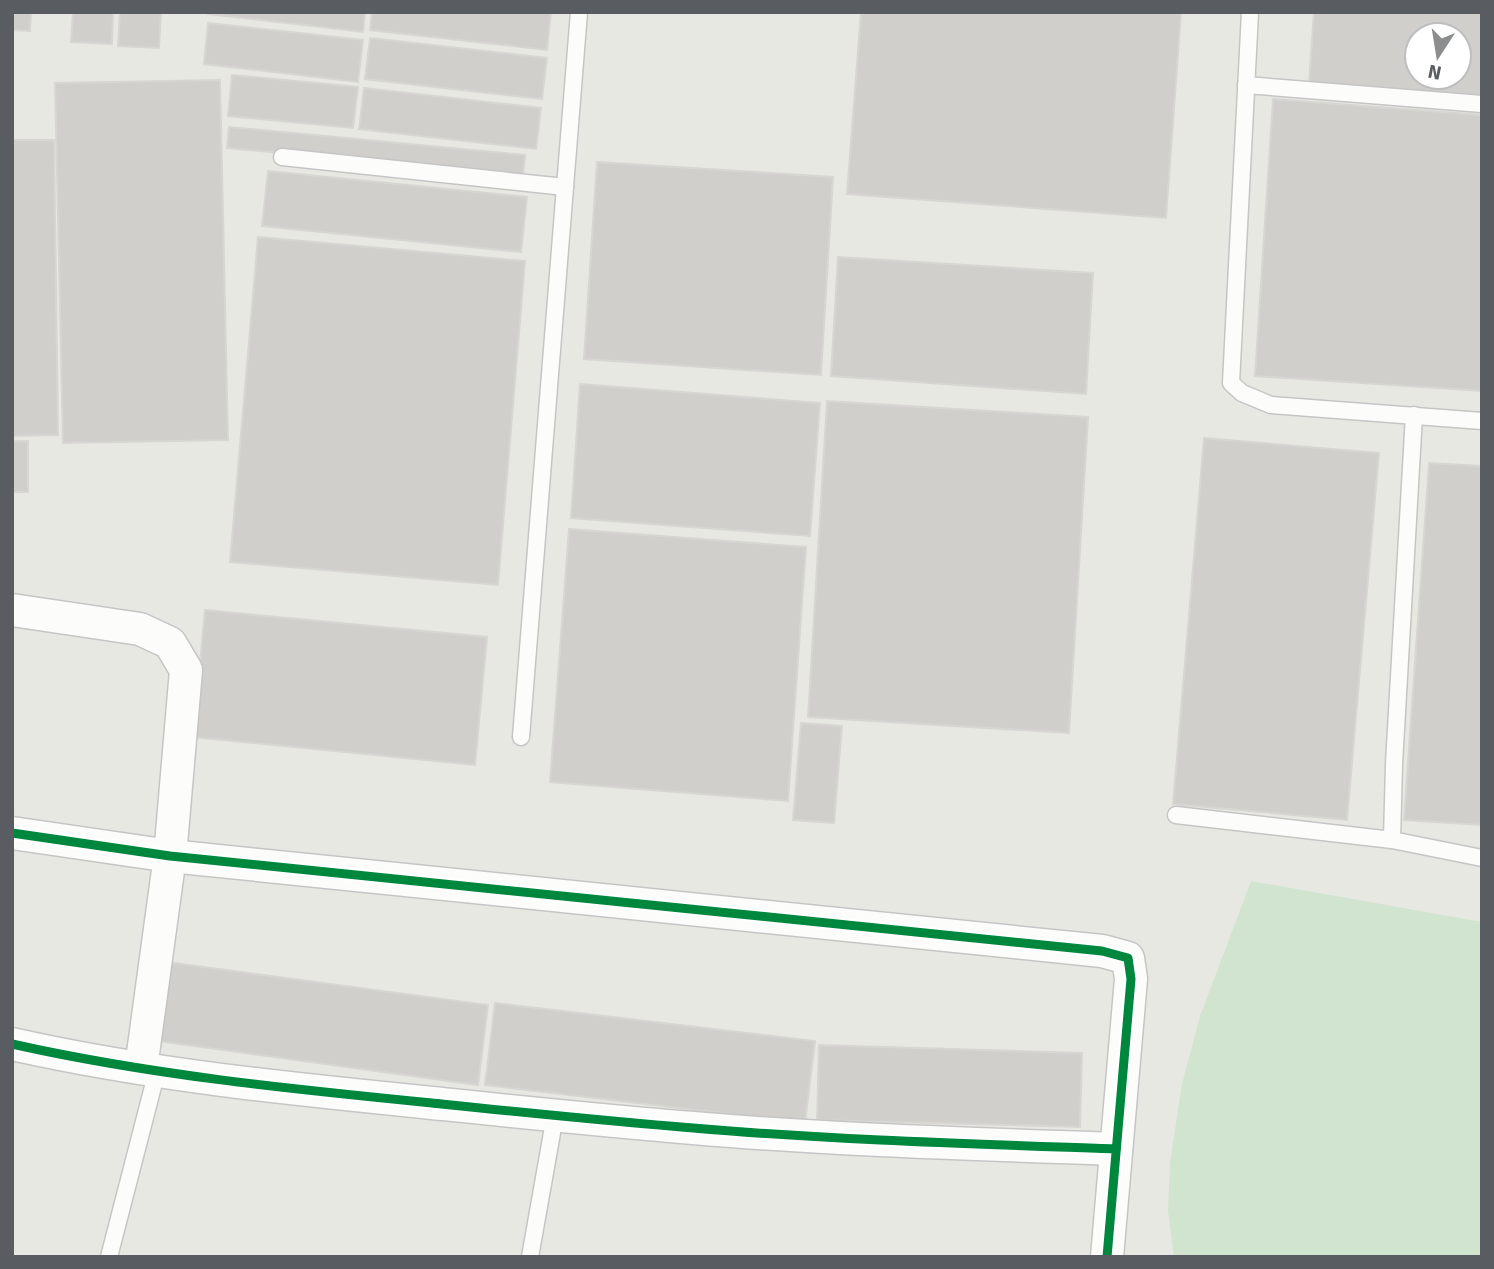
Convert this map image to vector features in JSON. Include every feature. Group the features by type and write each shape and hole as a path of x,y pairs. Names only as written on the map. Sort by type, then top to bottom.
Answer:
{"street":[{"path":"12,610 140,629 170,643 186,670 149,1070"},
{"path":"12,833 170,856 1102,951 1128,958 1131,979 1107,1257"},
{"path":"12,1044 149,1070 555,1116 880,1140 1116,1149"}],"lane":[{"path":"520,737 579,12"},
{"path":"1250,12 1231,383 1242,393 1271,405 1482,421"},
{"path":"1246,85 1482,104"},
{"path":"282,157 565,187"},
{"path":"1392,840 1414,415"},
{"path":"1176,815 1392,840 1482,858"},
{"path":"109,1257 149,1070"},
{"path":"530,1257 555,1116"}],"green space":[{"path":"1251,881 1482,922 1482,1257 1174,1257 1168,1211 1170,1162 1182,1084 1200,1016"}],"building":[{"path":"12,12 31,12 30,31 12,30"},
{"path":"73,12 113,12 112,44 71,42"},
{"path":"120,12 161,12 159,48 118,46"},
{"path":"208,12 365,12 363,32"},
{"path":"372,12 551,12 547,50 370,30"},
{"path":"861,12 1181,12 1166,218 847,194"},
{"path":"1314,12 1482,12 1482,97 1408,91 1473,91 1473,21 1403,21 1403,91 1309,83"},
{"path":"208,23 363,40 358,82 204,64"},
{"path":"370,38 547,58 542,99 365,79"},
{"path":"232,75 358,87 353,128 228,116"},
{"path":"220,80 228,440 63,443 55,83"},
{"path":"364,88 541,108 536,149 359,129"},
{"path":"1273,99 1482,115 1482,391 1255,376"},
{"path":"229,127 525,155 523,175 227,148"},
{"path":"12,140 54,140 58,435 12,436"},
{"path":"597,162 833,177 821,375 584,359"},
{"path":"268,171 527,197 521,252 262,226"},
{"path":"258,237 525,261 498,585 230,562"},
{"path":"838,257 1093,273 1086,394 831,376"},
{"path":"580,384 820,403 810,536 571,518"},
{"path":"827,401 1088,417 1069,733 808,717"},
{"path":"1204,438 1379,453 1347,820 1173,804"},
{"path":"12,441 28,441 28,492 12,492"},
{"path":"1429,463 1482,466 1482,825 1404,820"},
{"path":"569,529 806,547 788,801 550,782"},
{"path":"205,610 487,637 475,765 193,737"},
{"path":"801,723 842,726 834,823 793,820"},
{"path":"167,962 488,1005 478,1085 157,1041"},
{"path":"495,1003 815,1041 805,1123 485,1085"},
{"path":"819,1045 1082,1053 1080,1127 817,1120"}],"cycle path":[{"path":"12,833 170,856 1102,951 1128,958 1131,979 1107,1257"},
{"path":"12,1044 221,1080 595,1119 798,1136 1116,1149"}]}
